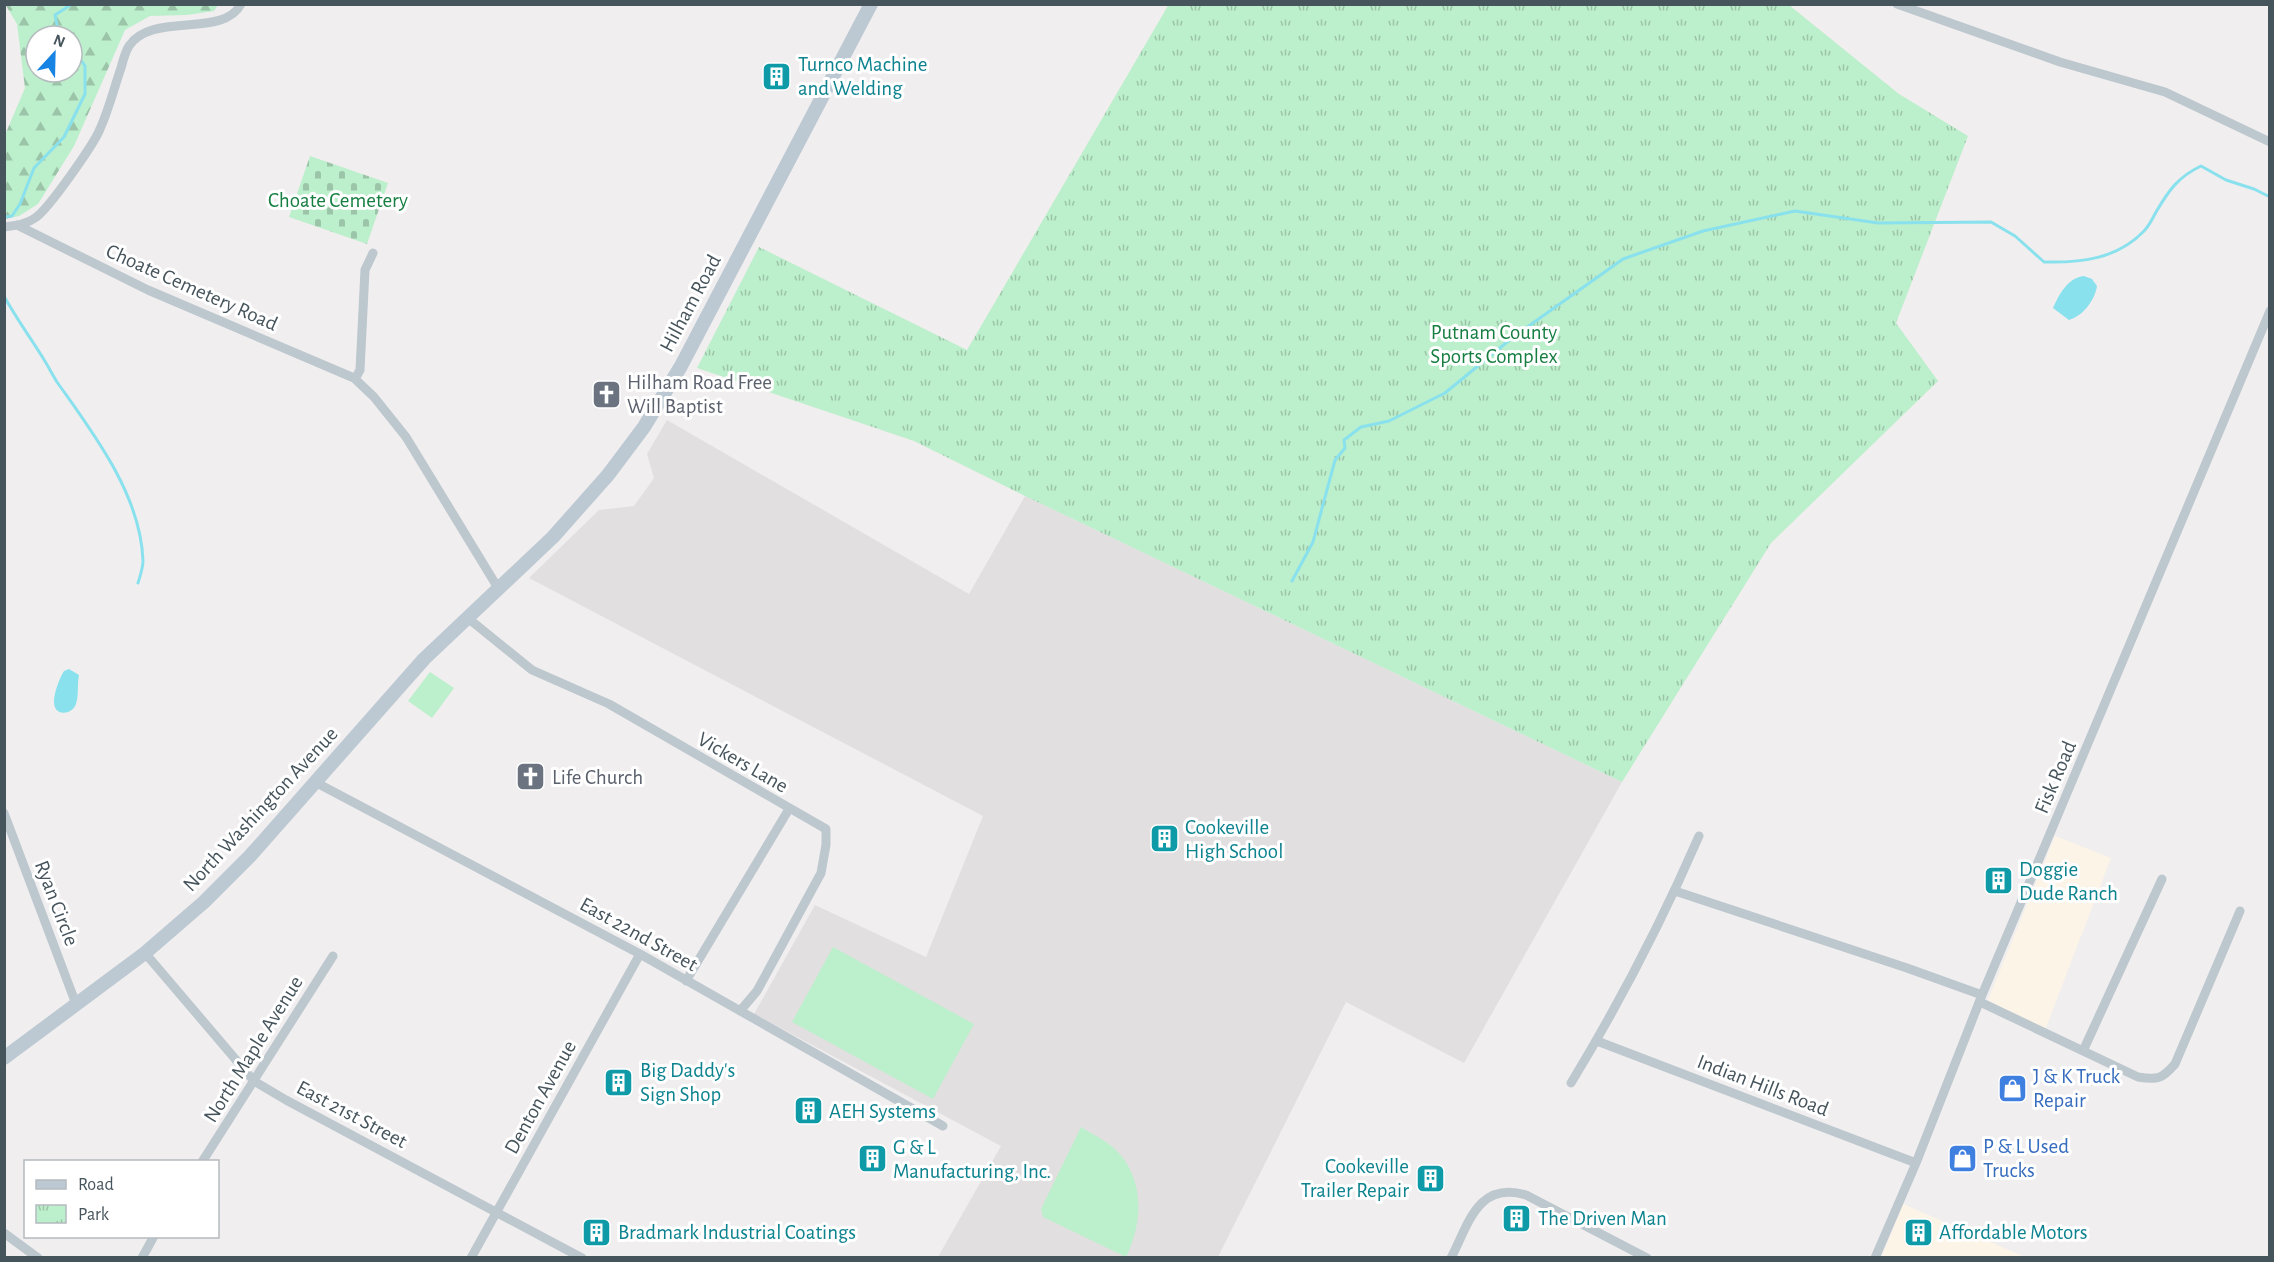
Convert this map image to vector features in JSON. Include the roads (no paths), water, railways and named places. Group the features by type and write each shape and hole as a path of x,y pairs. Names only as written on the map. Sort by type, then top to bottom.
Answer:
{"main road":[{"name":"Hilham Road","path":"498,588 553,537 608,475 644,428 681,366 871,4"},
{"name":"North Washington Avenue","path":"4,1058 145,952 204,903 249,856 424,660 469,619 498,588"}],"street":[{"path":"4,227 35,218 47,206 100,131 128,47 138,36 164,27 206,23 224,18 238,9 241,4"},
{"path":"1897,4 2060,62 2165,92 2270,142"},
{"name":"Choate Cemetery Road","path":"16,225 148,290 287,348 354,379 374,397 406,437 498,588"},
{"path":"354,379 360,370 364,270 373,253"},
{"name":"Fisk Road","path":"1875,1257 2270,311"},
{"name":"Vickers Lane","path":"469,619 532,670 609,704 826,829 826,845 821,873 757,991 740,1011"},
{"name":"East 22nd Street","path":"315,782 640,954 943,1126"},
{"path":"686,981 789,809"},
{"name":"Ryan Circle","path":"4,813 76,1004"},
{"path":"1571,1083 1597,1041 1675,891 1699,836"},
{"path":"2083,1051 2162,879"},
{"path":"1675,891 1908,968 1981,999 2138,1077 2153,1079 2164,1076 2175,1064 2240,911"},
{"name":"East 21st Street","path":"145,952 254,1081 582,1257"},
{"name":"Denton Avenue","path":"471,1257 640,954"},
{"name":"North Maple Avenue","path":"203,1160 333,956"},
{"name":"Indian Hills Road","path":"1597,1041 1916,1163"},
{"path":"1451,1257 1477,1209 1487,1198 1499,1191 1526,1195 1647,1257"},
{"path":"4,1233 38,1257"},
{"path":"142,1257 153,1238"}],"water":[{"path":"2084,276 2092,279 2097,286 2096,291 2091,302 2083,311 2069,320 2053,308 2068,284"},
{"path":"69,669 79,675 77,697 74,708 63,713 55,707 54,698 62,674"}],"waterway":[{"path":"57,24 55,15 72,4"},
{"path":"4,217 12,216 20,204 34,168 64,137 85,94 84,65"},
{"path":"1292,581 1313,542 1335,460 1345,448 1344,440 1361,427 1389,421 1445,393 1512,338 1623,259 1703,231 1795,211 1878,223 1991,222 2015,236 2044,262 2071,262 2110,253 2133,240 2148,227 2165,197 2175,185 2201,166 2226,180 2270,197"},
{"path":"4,296 57,382 100,444 124,489 134,512 140,536 143,561 138,583"}],"place":[{"name":"Turnco Machine and Welding","path":"777,76"},
{"name":"Hilham Road Free Will Baptist","path":"606,394"},
{"name":"Life Church","path":"531,777"},
{"name":"Cookeville High School","path":"1164,839"},
{"name":"Doggie Dude Ranch","path":"1998,881"},
{"name":"Big Daddy's Sign Shop","path":"619,1082"},
{"name":"J & K Truck Repair","path":"2012,1088"},
{"name":"AEH Systems","path":"808,1111"},
{"name":"P & L Used Trucks","path":"1962,1158"},
{"name":"G & L Manufacturing, Inc.","path":"872,1159"},
{"name":"Cookeville Trailer Repair","path":"1430,1178"},
{"name":"The Driven Man","path":"1517,1218"},
{"name":"Bradmark Industrial Coatings","path":"597,1232"},
{"name":"Affordable Motors","path":"1918,1232"}],"park label":[{"name":"Choate Cemetery","path":"338,200"},
{"name":"Putnam County Sports Complex","path":"1494,344"}]}
